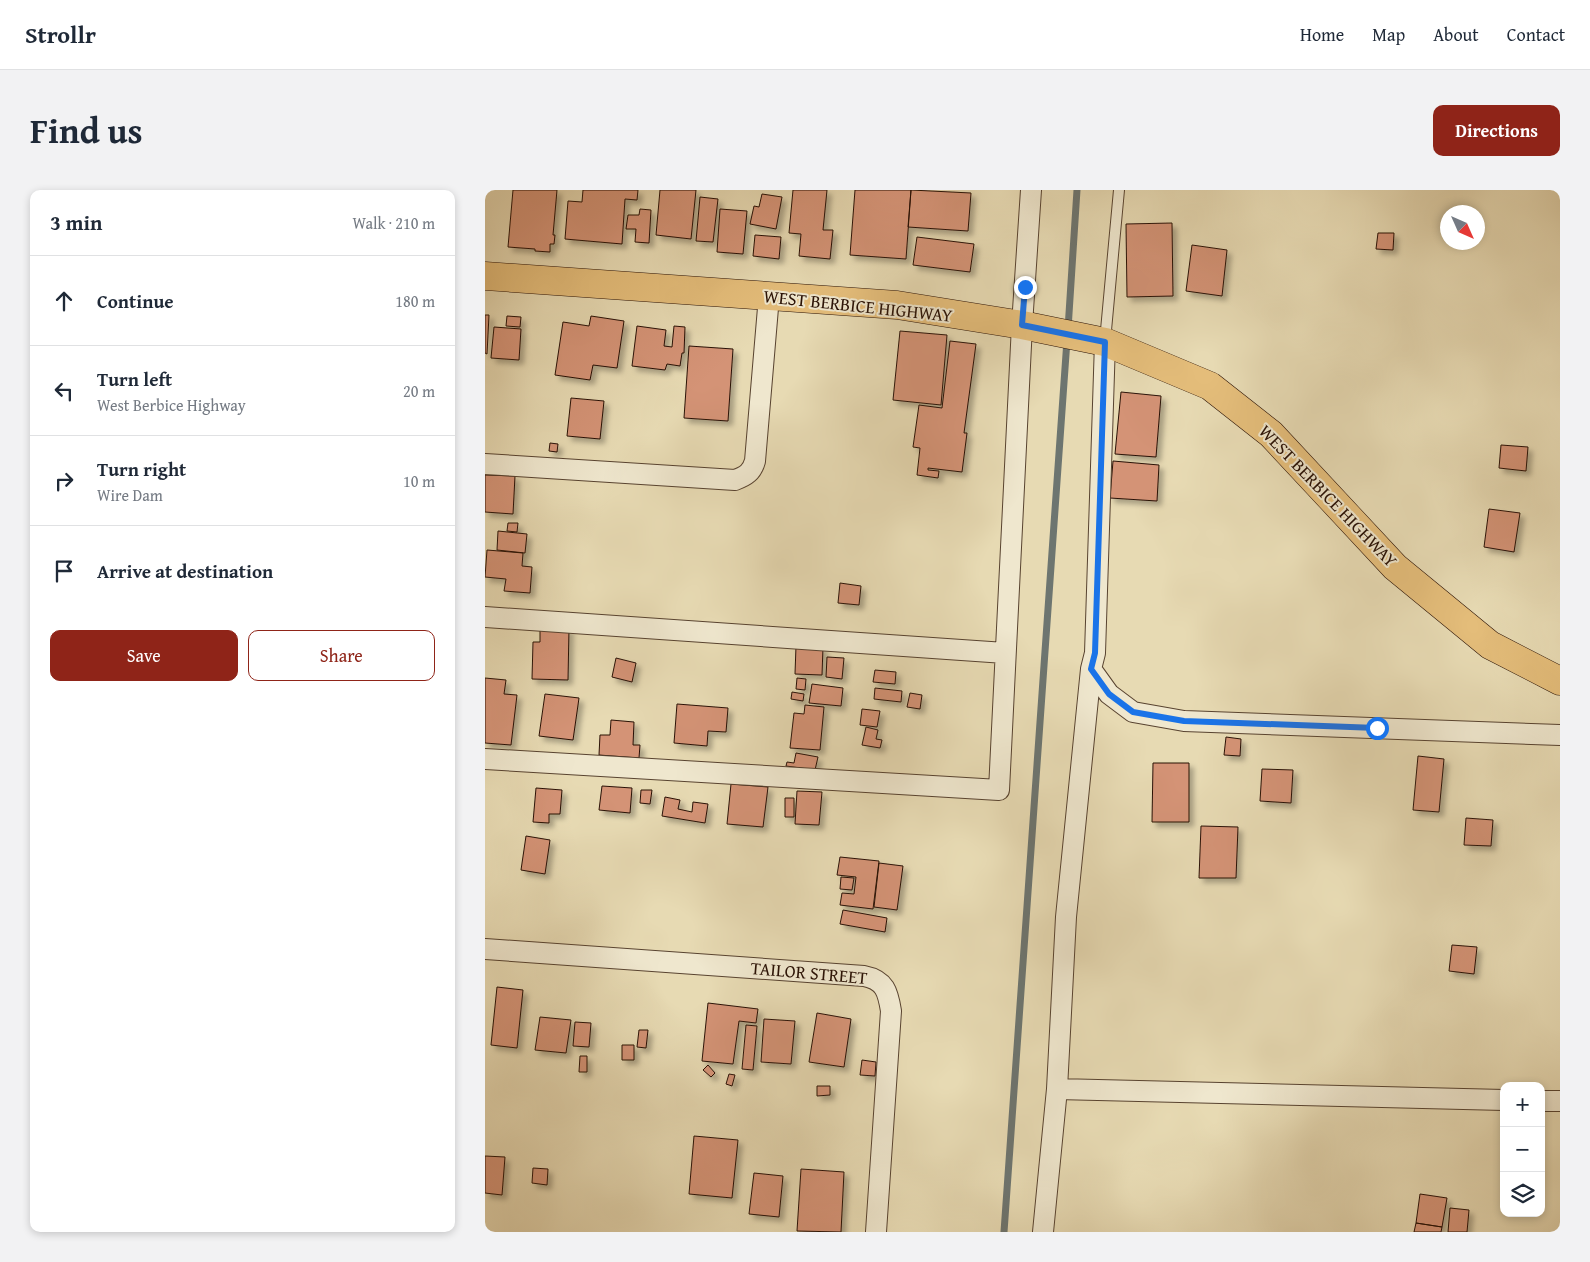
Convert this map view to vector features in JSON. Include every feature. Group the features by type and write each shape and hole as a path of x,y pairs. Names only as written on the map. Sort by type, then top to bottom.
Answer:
{"main road":[{"name":"WEST BERBICE HIGHWAY","path":"485,276 897,306 1022,325 1105,342 1210,386 1271,434 1395,567 1489,645 1560,681"}],"street":[{"path":"485,759 999,790 1022,325 1031,190"},
{"path":"485,464 735,480 746,476 753,469 755,461 769,296"},
{"path":"1043,1232 1057,1089 1066,917 1091,669 1095,653 1105,342"},
{"path":"485,617 1005,653"},
{"path":"1091,669 1109,694 1133,712 1184,721 1560,735"},
{"name":"TAILOR STREET","path":"485,949 875,978 886,992 891,1011 876,1232"},
{"path":"1057,1089 1500,1100"},
{"path":"1545,1100 1560,1101"}],"lane":[{"path":"1105,342 1119,190"}],"building":[{"path":"513,190 557,190 554,244 550,244 550,252 508,247"},
{"path":"583,190 638,190 637,200 625,199 622,244 565,239 568,201 582,202"},
{"path":"660,190 696,190 691,239 656,235"},
{"path":"793,190 827,190 823,230 833,230 830,259 799,256 801,234 789,233"},
{"path":"855,190 911,190 906,259 850,255"},
{"path":"911,190 971,193 968,231 908,227"},
{"path":"762,194 782,197 776,229 750,224 754,206 759,207"},
{"path":"700,197 718,199 713,242 696,241"},
{"path":"640,209 651,210 649,243 635,242 636,229 626,229 628,215 639,215"},
{"path":"720,209 747,211 743,254 717,252"},
{"path":"1172,223 1173,296 1127,297 1126,224"},
{"path":"1378,233 1394,233 1393,250 1376,249"},
{"path":"755,235 781,237 779,259 753,256"},
{"path":"917,237 974,244 970,272 913,265"},
{"path":"1192,245 1227,250 1222,296 1186,291"},
{"path":"485,315 489,315 487,354 485,353"},
{"path":"507,316 521,317 520,327 506,326"},
{"path":"591,316 624,321 617,368 593,365 590,380 555,375 563,322 589,326"},
{"path":"637,326 666,330 664,346 672,347 674,326 685,327 684,353 682,353 680,366 667,364 665,370 632,366"},
{"path":"494,327 521,329 519,360 491,358"},
{"path":"900,331 947,335 941,405 893,400"},
{"path":"950,341 976,344 964,433 967,433 962,472 928,468 928,470 939,471 938,478 917,475 920,448 913,447 919,405 942,408"},
{"path":"689,346 733,349 728,421 684,418"},
{"path":"1121,392 1161,396 1156,457 1115,454"},
{"path":"571,398 604,401 600,439 567,436"},
{"path":"550,443 558,444 557,452 549,451"},
{"path":"1501,445 1528,447 1526,471 1499,468"},
{"path":"1113,461 1159,465 1157,501 1110,498"},
{"path":"485,475 515,476 513,514 485,512"},
{"path":"1489,509 1520,513 1514,552 1484,547"},
{"path":"508,523 518,523 517,532 507,531"},
{"path":"498,531 527,534 525,553 497,550"},
{"path":"487,550 523,553 522,566 532,567 530,593 504,591 506,579 485,577"},
{"path":"840,583 861,586 859,605 838,603"},
{"path":"540,627 569,628 568,680 532,679 533,642 540,642"},
{"path":"796,646 823,647 822,675 795,674"},
{"path":"827,657 844,658 842,679 826,677"},
{"path":"616,658 636,663 632,682 612,677"},
{"path":"875,670 896,672 895,684 873,682"},
{"path":"485,678 506,680 504,694 517,695 511,745 485,743"},
{"path":"797,678 806,679 805,690 796,689"},
{"path":"812,684 843,688 841,706 809,703"},
{"path":"875,688 902,691 901,702 874,699"},
{"path":"792,692 804,694 803,701 791,699"},
{"path":"910,693 922,695 920,709 907,707"},
{"path":"545,694 579,698 573,740 539,736"},
{"path":"677,704 728,708 726,732 708,731 707,746 674,743"},
{"path":"805,705 824,707 820,750 790,748 794,713 804,714"},
{"path":"862,709 880,711 877,727 860,725"},
{"path":"611,720 634,722 633,745 640,745 639,758 599,755 600,735 610,735"},
{"path":"866,727 878,730 876,739 882,740 880,748 862,745"},
{"path":"1226,737 1241,739 1240,756 1224,755"},
{"path":"796,753 818,757 815,770 786,766 787,762 794,763"},
{"path":"1418,756 1444,759 1439,812 1413,810"},
{"path":"1153,763 1189,763 1189,822 1152,822"},
{"path":"1262,769 1293,770 1291,803 1260,801"},
{"path":"731,784 768,787 763,827 727,824"},
{"path":"602,786 632,788 630,813 599,810"},
{"path":"536,788 562,790 560,814 549,814 549,823 533,822"},
{"path":"641,790 652,790 650,804 640,803"},
{"path":"797,791 822,792 819,825 795,824"},
{"path":"665,797 680,800 678,809 692,812 693,802 708,804 705,823 662,816"},
{"path":"785,798 794,798 794,817 785,817"},
{"path":"1466,818 1493,820 1491,846 1464,845"},
{"path":"1201,826 1238,827 1236,878 1199,878"},
{"path":"526,836 550,840 545,874 521,870"},
{"path":"840,857 879,861 873,909 840,905 842,893 854,894 856,877 837,875"},
{"path":"879,863 903,866 897,910 874,907"},
{"path":"841,877 854,878 852,890 840,889"},
{"path":"843,910 887,918 885,932 840,924"},
{"path":"1452,945 1477,947 1474,974 1449,971"},
{"path":"497,987 523,990 517,1048 491,1045"},
{"path":"708,1003 758,1009 756,1023 739,1021 733,1064 702,1061"},
{"path":"817,1013 851,1019 844,1067 809,1062"},
{"path":"540,1017 571,1020 566,1053 535,1050"},
{"path":"764,1019 795,1021 791,1064 761,1062"},
{"path":"575,1022 591,1023 589,1047 573,1046"},
{"path":"746,1025 757,1026 753,1070 742,1069"},
{"path":"639,1030 648,1030 646,1048 637,1047"},
{"path":"622,1045 634,1045 634,1060 622,1060"},
{"path":"580,1056 587,1056 587,1072 579,1072"},
{"path":"862,1060 876,1062 875,1076 860,1075"},
{"path":"708,1065 715,1073 711,1077 703,1070"},
{"path":"729,1074 735,1075 732,1086 726,1084"},
{"path":"817,1086 830,1086 830,1095 817,1096"},
{"path":"694,1136 738,1140 732,1198 689,1194"},
{"path":"485,1156 505,1157 502,1195 485,1193"},
{"path":"533,1168 548,1169 547,1185 532,1183"},
{"path":"801,1169 844,1172 841,1232 797,1231"},
{"path":"754,1173 783,1176 779,1217 749,1214"},
{"path":"1420,1194 1447,1198 1442,1227 1416,1223"},
{"path":"1450,1208 1469,1210 1467,1232 1448,1232"},
{"path":"1416,1223 1442,1227 1441,1232 1414,1232"}],"waterway":[{"path":"1068,329 1077,190"},
{"path":"1004,1232 1067,340"}],"route":[{"path":"1025,287 1022,325 1105,342 1095,653 1091,669 1109,694 1133,712 1184,721 1377,728"}]}
